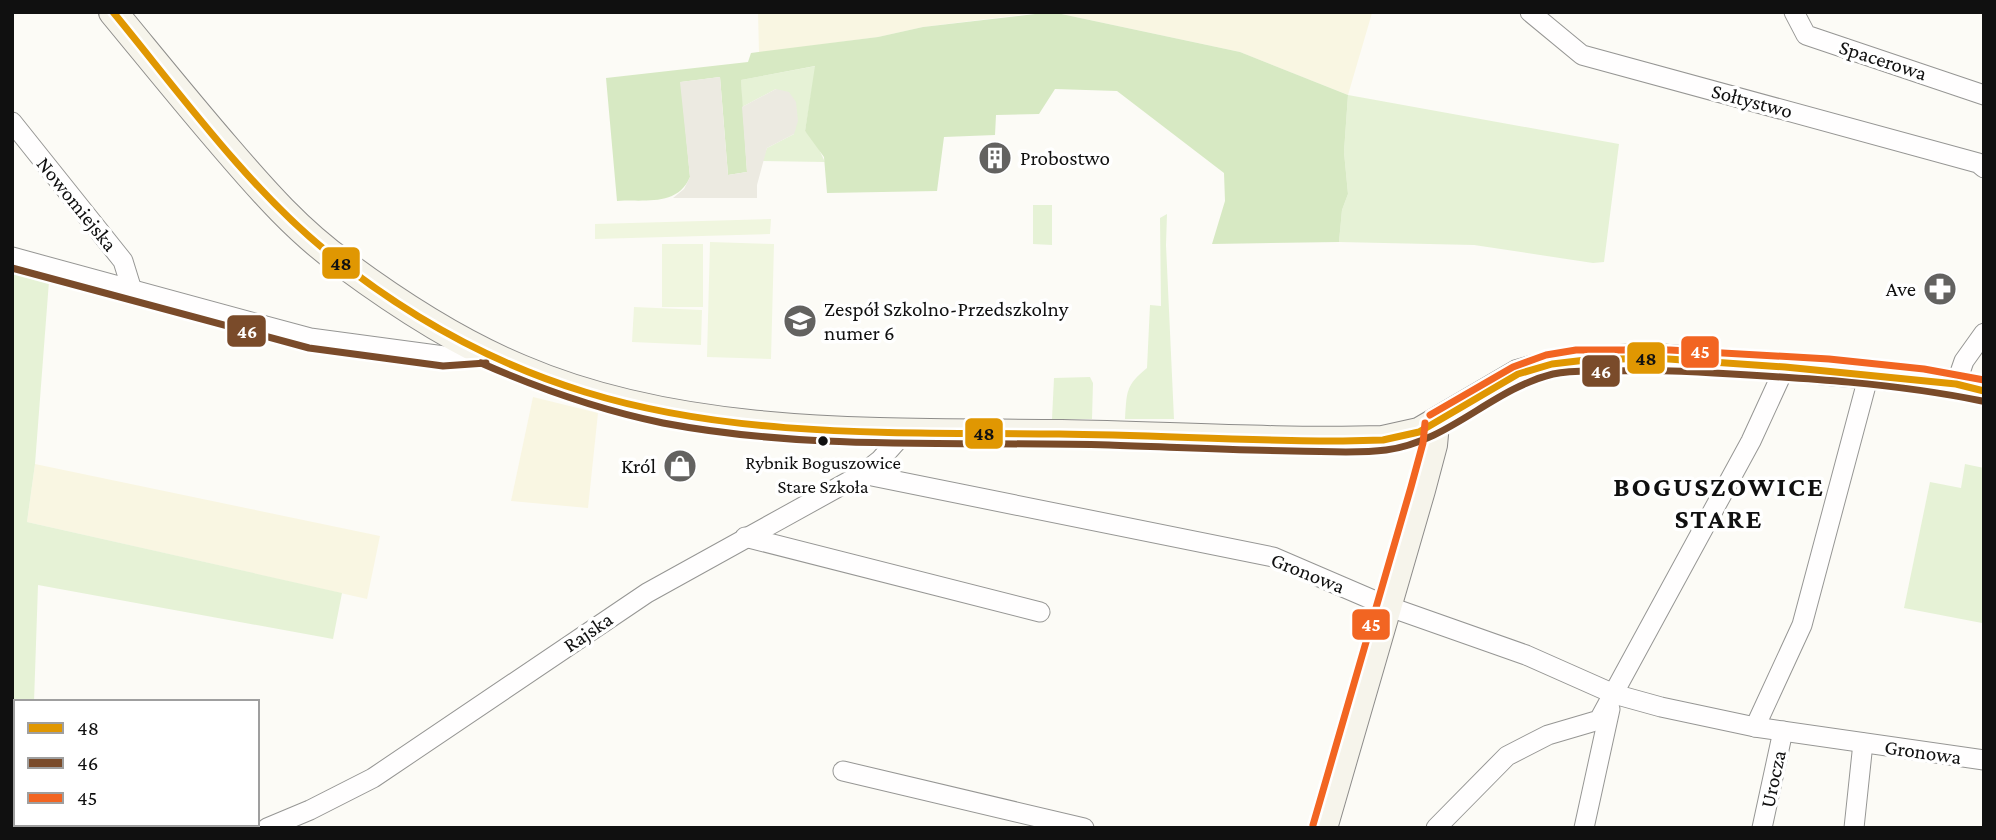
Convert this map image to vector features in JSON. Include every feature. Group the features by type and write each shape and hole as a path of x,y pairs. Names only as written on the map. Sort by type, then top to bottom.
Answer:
{"street":[{"path":"113,12 266,195 341,262 395,300 485,353 524,371 562,384 690,417 779,426 905,432 1366,440 1402,437 1435,424 1518,374 1552,364 1654,358 1870,374 1956,384 1984,391"},
{"name":"Sołtystwo","path":"1530,12 1582,55 1978,163 1984,168"},
{"name":"Spacerowa","path":"1794,12 1806,35 1984,95"},
{"name":"Nowomiejska","path":"12,122 123,261 132,290"},
{"path":"12,257 310,338 444,356 485,353"},
{"path":"1956,384 1964,361 1984,333"},
{"path":"1436,828 1507,756 1548,735 1599,720 1751,441 1785,367"},
{"path":"1755,727 1802,625 1870,374"},
{"path":"1323,828 1428,464 1435,424"},
{"name":"Rajska","path":"267,828 373,778 647,593 862,474 880,460 905,432"},
{"name":"Gronowa","path":"862,474 1273,557 1387,606 1526,656 1614,694 1755,727 1984,760"},
{"path":"745,537 1040,612"},
{"path":"1584,828 1614,694"},
{"name":"Urocza","path":"1762,828 1783,731"},
{"name":"Gronowa","path":"1854,828 1863,743"},
{"path":"843,771 1084,828"}],"shaded area":[{"path":"758,12 1045,12 923,27 878,37 759,53"},
{"path":"1052,12 1372,13 1348,95 1240,52"},
{"path":"720,77 728,175 747,172 742,107 776,89 789,92 796,102 798,121 794,134 767,148 757,185 757,198 673,198 684,189 690,177 680,82"},
{"path":"533,397 598,413 588,508 511,501"},
{"path":"35,464 380,536 367,599 27,522"}],"green space":[{"path":"1052,12 1240,52 1348,95 1344,152 1348,194 1342,210 1339,242 1212,244 1225,201 1224,173 1117,91 1055,89 1039,114 996,115 995,135 944,137 937,191 827,193 824,157 805,131 815,66 741,80 747,172 728,175 720,77 681,82 690,177 684,187 669,197 659,200 617,201 606,78 748,62 751,53 878,37 923,27"},
{"path":"816,66 805,131 816,143 825,162 762,161 767,148 794,134 776,89 742,107 741,80"},
{"path":"1348,95 1619,144 1604,262 1593,263 1474,245 1339,242 1342,210 1348,194 1344,152"},
{"path":"1033,205 1052,205 1052,245 1033,244"},
{"path":"1167,214 1174,419 1125,419 1128,390 1147,368 1150,305 1161,306 1160,218"},
{"path":"771,219 770,234 595,239 595,224"},
{"path":"710,242 774,244 771,359 707,357"},
{"path":"662,244 703,244 703,307 662,307"},
{"path":"12,271 49,281 35,464 27,522 342,593 333,639 38,585 34,700 14,700 14,826 38,828 12,828"},
{"path":"634,307 702,310 701,345 632,342"},
{"path":"1090,377 1093,383 1092,419 1052,419 1054,378"},
{"path":"1965,464 1984,468 1982,623 1904,608 1930,482 1961,488"}],"transit line":[{"name":"48","path":"113,12 188,105 268,197 296,225 354,273 416,315 481,351 550,380 643,407 701,418 820,430 1343,441 1383,440 1419,432 1518,374 1552,364 1586,360 1654,358 1785,367 1956,384 1984,391"},
{"name":"46","path":"12,268 309,348 443,366 486,363"},
{"name":"45","path":"1430,415 1513,367 1546,355 1576,350 1670,350 1829,359 1924,369 1984,380"},
{"name":"46","path":"481,363 570,398 663,423 774,438 885,443 1109,445 1270,451 1386,450 1430,437 1531,381 1553,374 1580,371 1674,371 1815,379 1916,390 1982,401"},
{"name":"45","path":"1313,825 1411,487 1423,443 1425,423"}],"place":[{"name":"Probostwo","path":"995,158"},
{"name":"Ave","path":"1940,289"},
{"name":"Zespół Szkolno-Przedszkolny numer 6","path":"800,321"},
{"name":"Rybnik Boguszowice Stare Szkoła","path":"823,441"},
{"name":"Król","path":"680,466"}],"district":[{"name":"BOGUSZOWICE STARE","path":"1719,502"}]}
